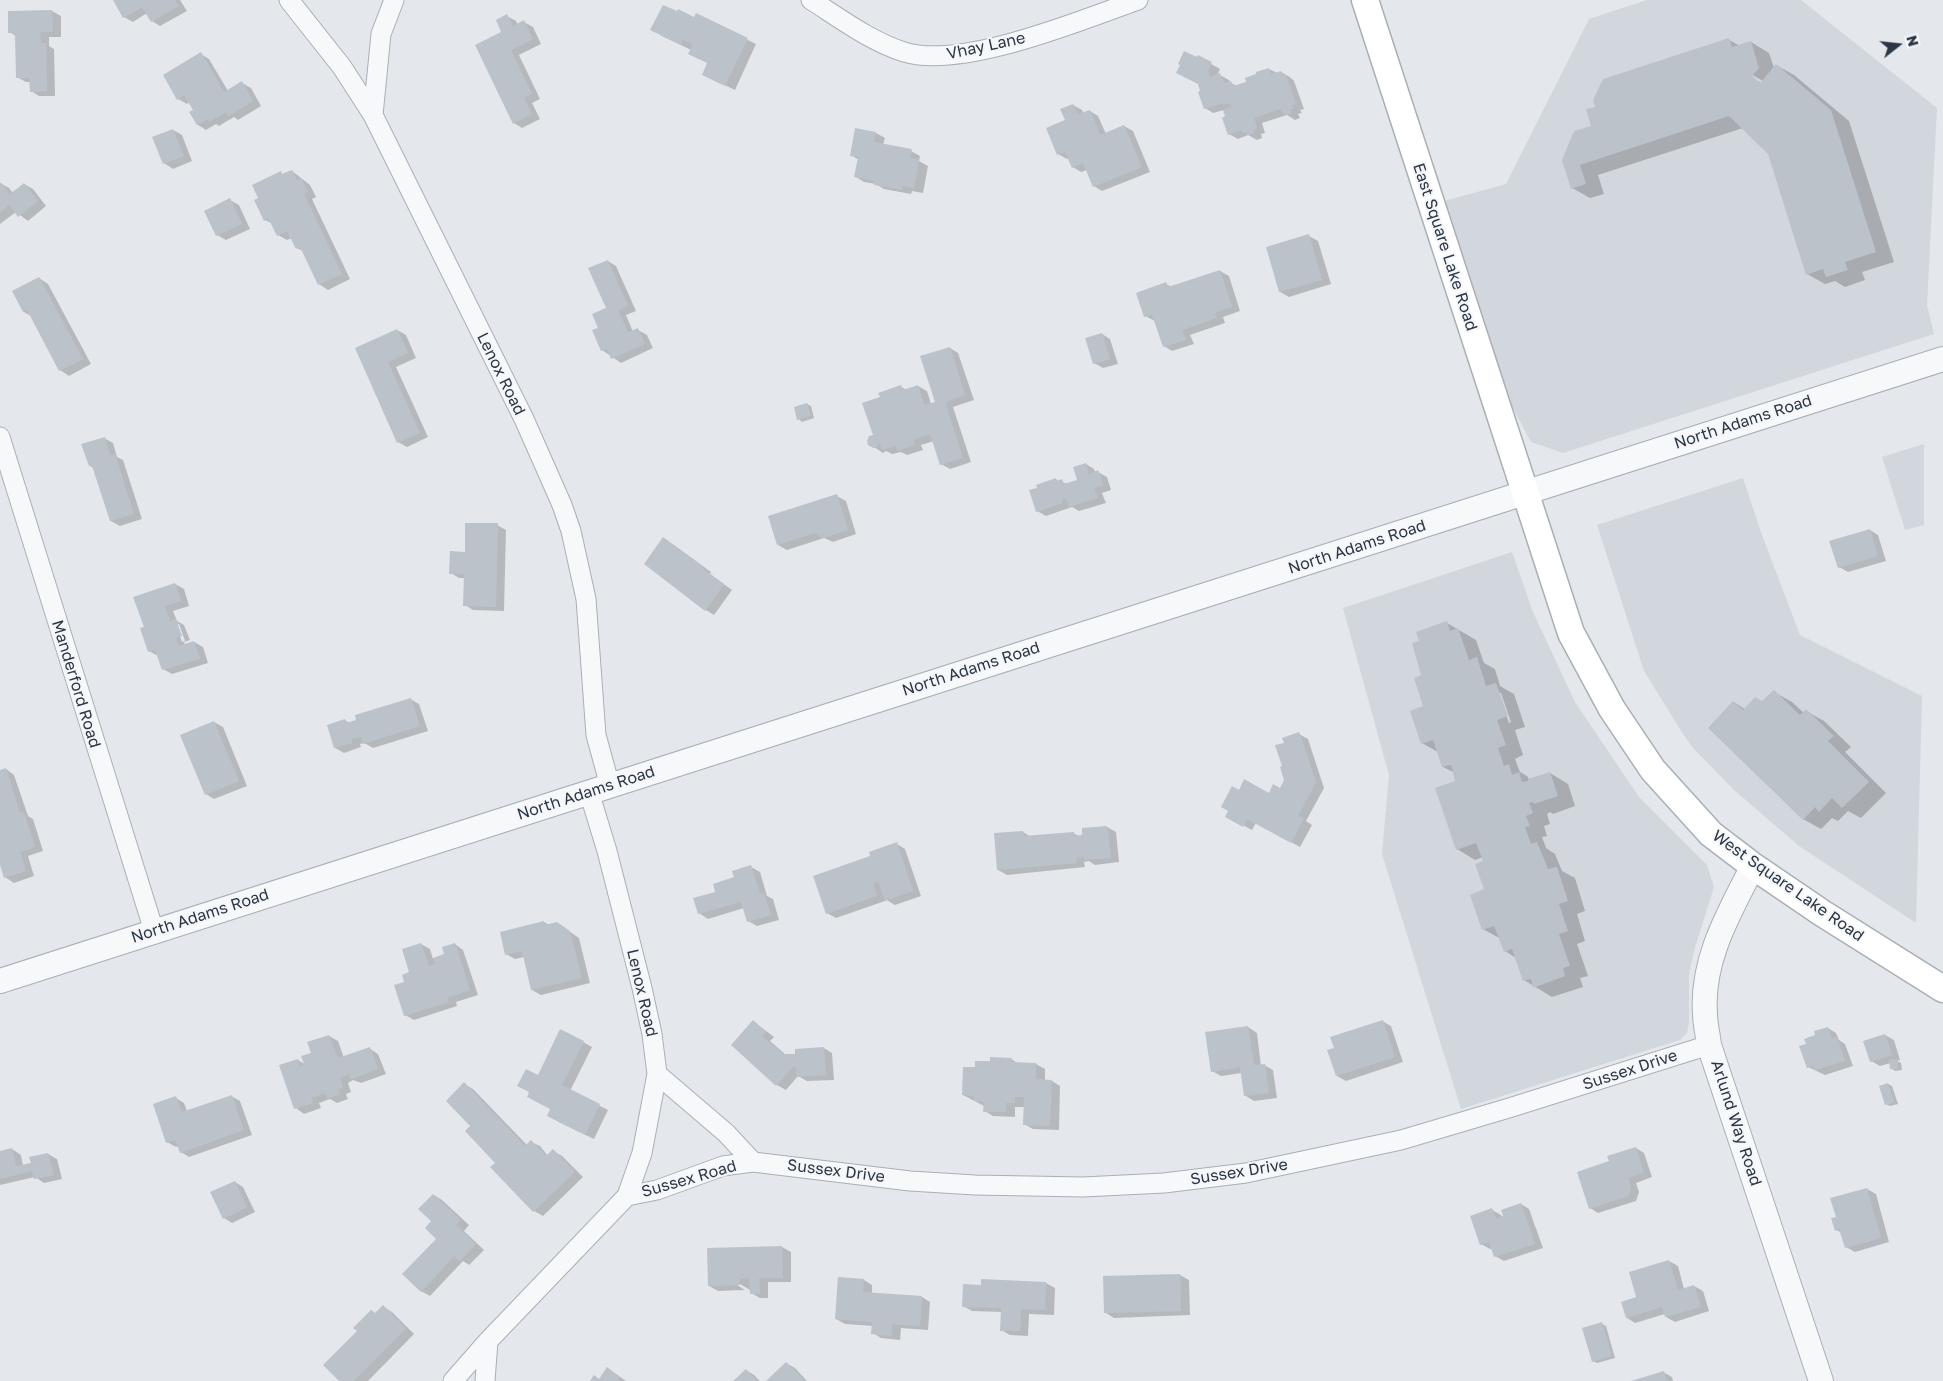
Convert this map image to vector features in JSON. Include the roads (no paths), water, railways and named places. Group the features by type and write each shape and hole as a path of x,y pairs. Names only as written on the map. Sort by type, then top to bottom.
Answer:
{"main road":[{"name":"East Square Lake Road","path":"1365,0 1524,494"},
{"name":"West Square Lake Road","path":"1524,494 1571,633 1612,709 1659,777 1711,834 1753,866 1822,913 1943,989"}],"street":[{"name":"Lenox Road","path":"290,0 342,66 373,115 524,419 562,505 571,531 586,599 600,789 607,851 642,988 652,1034 657,1074 642,1153 627,1196"},
{"path":"373,115 381,34 394,0"},
{"name":"Vhay Lane","path":"811,0 884,44 920,56 937,56 955,55 994,47 1138,0"},
{"name":"North Adams Road","path":"0,981 1023,652 1524,494 1943,358"},
{"name":"Manderford Road","path":"0,437 154,931"},
{"name":"Arlund Way Road","path":"1753,866 1720,933 1710,962 1704,996 1705,1016 1709,1045 1821,1381"},
{"name":"Sussex Drive","path":"754,1162 910,1181 976,1186 1092,1186 1164,1183 1237,1174 1401,1140 1709,1045"},
{"name":"Sussex Road","path":"657,1074 726,1134 754,1162"},
{"name":"Sussex Road","path":"454,1381 488,1341 627,1196 657,1190 723,1166 754,1162"},
{"path":"485,1381 488,1341"}]}
